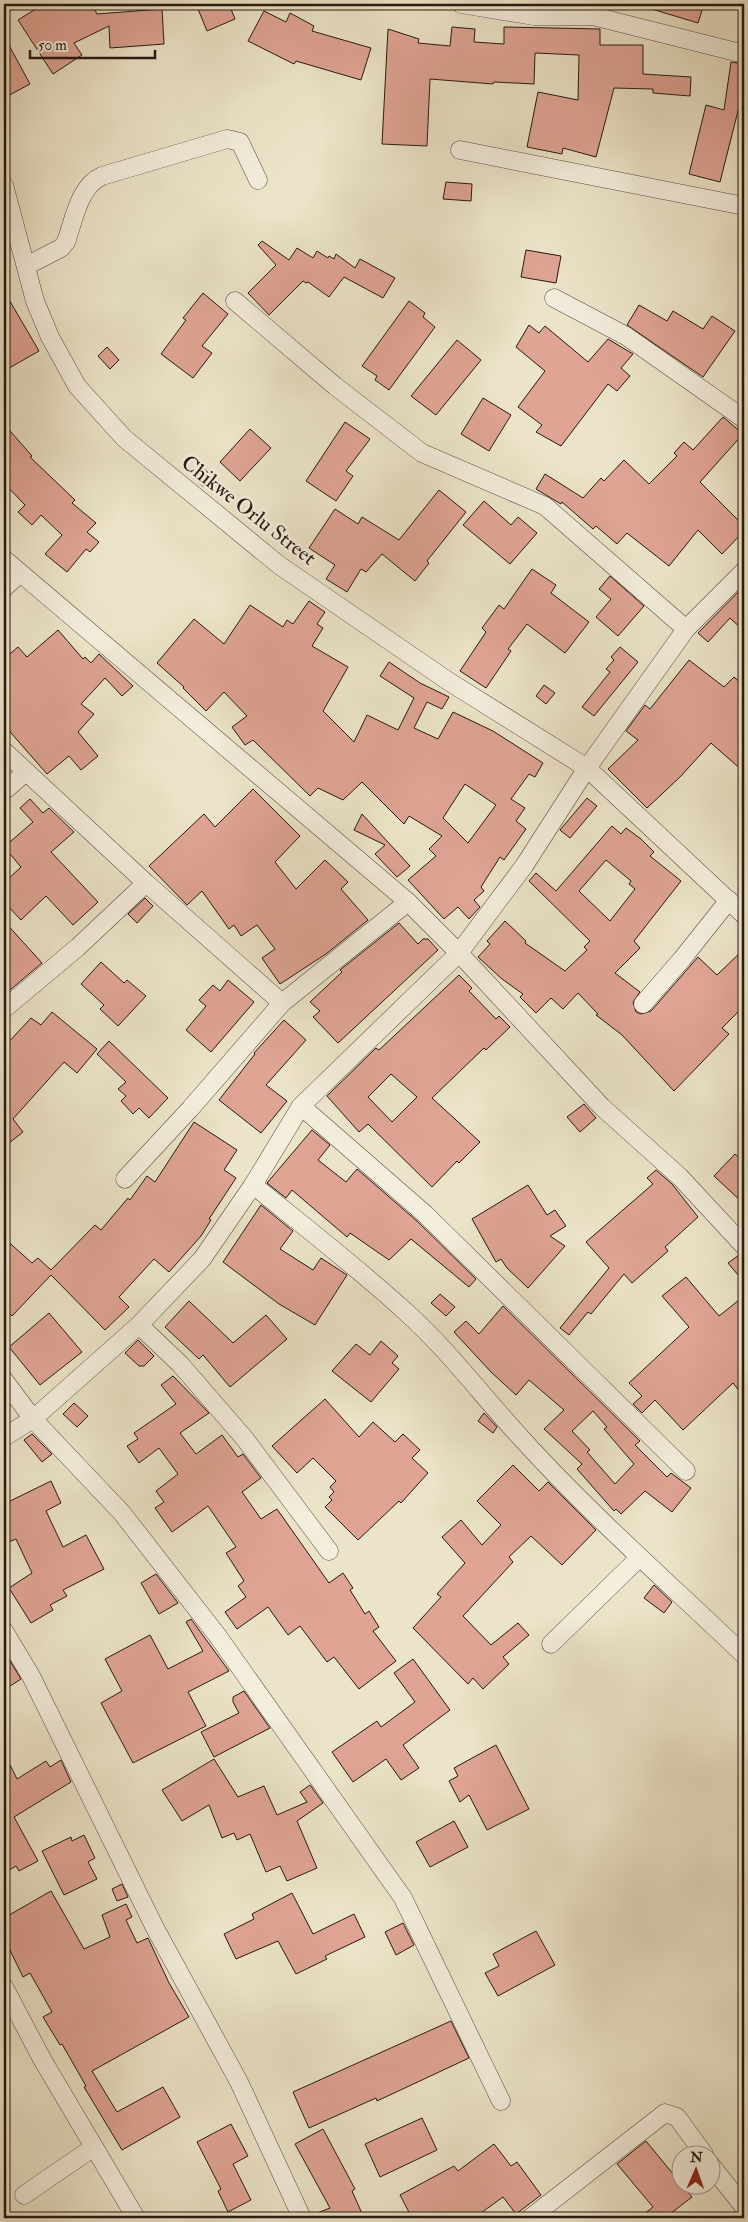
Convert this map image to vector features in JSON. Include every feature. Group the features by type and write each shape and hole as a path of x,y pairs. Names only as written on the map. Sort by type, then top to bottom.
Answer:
{"street":[{"path":"461,4 534,16 593,16 744,54"},
{"path":"26,266 61,248 66,242 86,190 93,180 102,176 227,139 240,142 258,180"},
{"path":"460,150 744,206"},
{"name":"Chikwe Orlu Street","path":"5,194 35,301 50,337 77,386 124,438 279,565 448,681 587,768 744,915"},
{"path":"554,298 626,336 744,419"},
{"path":"235,301 335,386 422,453 545,506 686,629"},
{"path":"4,559 19,574 408,902 602,1108 680,1177 744,1246"},
{"path":"4,588 19,574"},
{"path":"4,1437 33,1419 139,1325 202,1259 253,1185 302,1106 458,953 524,866 587,768 686,629 743,574"},
{"path":"4,751 146,883 282,1003"},
{"path":"4,791 26,772"},
{"path":"4,1009 78,946 146,883"},
{"path":"643,1004 729,900"},
{"path":"125,1179 190,1109 282,1003 408,902"},
{"path":"302,1106 425,1214 686,1471"},
{"path":"253,1185 348,1259 442,1347 522,1439 639,1558 744,1655"},
{"path":"139,1325 180,1364 246,1439 329,1551"},
{"path":"4,1380 33,1419 122,1513 217,1635 402,1898 501,2101"},
{"path":"551,1644 639,1558"},
{"path":"4,1631 31,1676 155,1928 238,2082 302,2218"},
{"path":"4,1987 136,2218"},
{"path":"530,2218 666,2113 677,2117 697,2144"},
{"path":"24,2195 94,2147"},
{"path":"720,2177 744,2207"}],"building":[{"path":"44,4 92,4 97,14 162,9 164,44 110,48 109,26 74,43 82,55 53,74 18,20"},
{"path":"196,4 229,4 235,19 207,31"},
{"path":"645,4 704,4 698,23 645,7"},
{"path":"264,11 286,22 290,13 314,26 312,31 371,48 361,80 296,61 294,64 248,41"},
{"path":"452,27 475,29 474,42 504,44 504,27 600,29 600,45 643,45 643,74 691,77 690,96 653,93 653,89 614,88 596,157 563,148 562,154 527,147 538,92 578,100 579,55 535,53 534,84 494,82 493,84 430,79 427,146 382,144 388,29 419,39 418,43 450,46"},
{"path":"4,36 30,84 4,98"},
{"path":"731,62 744,64 744,87 720,182 689,174 706,105 724,110"},
{"path":"446,182 472,184 471,201 443,199"},
{"path":"262,241 289,260 297,248 313,258 317,251 328,258 329,256 334,259 336,254 355,268 360,259 395,278 383,298 344,277 329,297 308,282 303,281 269,315 248,293 276,265 258,245"},
{"path":"526,250 561,256 556,283 521,277"},
{"path":"4,291 39,351 4,371"},
{"path":"203,293 228,314 202,346 212,353 193,378 161,354 186,320 183,318"},
{"path":"409,301 425,313 423,317 435,327 389,390 375,380 377,376 362,366"},
{"path":"639,305 667,321 673,311 703,329 712,316 735,331 703,377 627,325"},
{"path":"529,325 539,333 545,326 588,362 608,339 633,354 621,368 630,376 617,391 608,384 561,446 536,432 542,425 518,407 545,371 516,347"},
{"path":"457,340 481,360 436,415 411,396"},
{"path":"107,347 119,360 110,369 98,356"},
{"path":"483,398 511,415 489,451 461,434"},
{"path":"723,417 743,434 700,482 744,526 744,531 722,554 698,530 669,566 627,533 617,544 596,526 593,529 562,502 561,504 536,489 545,474 583,498 601,478 604,481 624,460 649,484 677,456 674,453 684,442 693,450"},
{"path":"345,422 370,439 346,471 353,476 336,501 306,481"},
{"path":"4,424 32,456 30,457 75,500 72,503 96,523 87,532 99,542 90,552 86,549 67,572 45,554 62,535 41,515 32,525 18,512 25,505 4,483"},
{"path":"250,429 271,448 240,481 220,462"},
{"path":"202,467 213,477 204,487 193,477"},
{"path":"439,490 466,512 427,561 429,563 415,581 382,554 366,572 361,569 347,592 326,579 335,565 309,548 335,509 358,524 362,517 399,540"},
{"path":"484,501 511,525 518,517 537,533 510,564 463,525"},
{"path":"532,569 556,585 551,593 589,622 565,653 527,624 508,649 511,651 486,688 460,671 486,632 482,628 499,605 504,609"},
{"path":"610,576 644,606 618,636 596,617 611,599 599,589"},
{"path":"744,586 744,631 730,618 708,642 698,633"},
{"path":"309,601 325,612 317,624 323,628 312,646 348,667 323,711 354,742 367,715 398,730 414,698 380,676 389,662 420,683 449,697 442,709 427,702 414,728 438,739 453,712 493,731 543,763 535,777 529,774 511,799 525,808 516,821 526,829 504,860 500,857 481,887 484,891 474,900 480,907 469,919 458,907 444,919 408,880 436,856 429,849 442,836 409,816 404,824 362,782 343,800 318,788 310,796 253,740 245,745 232,727 247,716 224,692 206,711 184,687 157,663 194,619 224,644 250,605 283,627 287,620 293,624","holes":["465,784 496,805 468,843 443,818"]},
{"path":"58,630 83,659 85,657 91,663 99,654 133,686 122,696 105,678 81,704 94,714 78,732 98,756 81,770 69,756 47,774 4,725 4,659 18,647 27,657"},
{"path":"620,647 638,662 594,716 582,707 610,672 606,669 614,660 611,657"},
{"path":"689,660 724,687 734,677 744,686 744,772 711,743 680,777 647,808 608,769 638,740 626,731 645,705 650,709"},
{"path":"544,685 555,693 546,704 536,696"},
{"path":"253,789 300,836 275,862 296,889 325,860 348,882 341,889 368,920 326,954 280,984 262,958 275,949 257,925 241,936 234,925 229,929 202,891 187,905 149,866 204,814 215,827"},
{"path":"587,798 597,806 570,838 560,830"},
{"path":"30,799 43,813 49,808 74,832 51,852 98,902 73,925 46,896 21,920 4,902 4,883 21,867 4,847 33,822 20,808"},
{"path":"362,814 410,866 397,877 375,854 385,845 354,830"},
{"path":"612,826 621,834 626,828 641,839 654,852 650,856 681,881 634,941 640,948 615,973 640,992 633,1002 636,1012 641,1014 651,1011 698,957 717,975 744,949 744,1006 722,1028 729,1034 674,1091 622,1035 596,1015 598,1014 578,993 563,1009 551,998 536,1013 520,997 523,994 502,979 478,957 490,944 487,941 505,921 526,941 525,943 565,971 587,950 584,947 590,941 529,881 536,873 556,891","holes":["606,860 631,881 629,884 635,889 610,921 579,891"]},
{"path":"145,898 153,906 137,923 128,914"},
{"path":"4,921 42,963 4,995"},
{"path":"399,923 418,944 423,939 428,939 438,950 338,1043 313,1017 320,1011 310,1002 342,972 340,970"},
{"path":"101,962 124,983 127,980 146,996 118,1026 100,1009 104,1005 81,984"},
{"path":"459,975 472,988 469,991 496,1019 499,1016 510,1027 486,1050 484,1048 432,1098 480,1142 459,1163 457,1161 432,1187 368,1124 359,1132 327,1096 376,1048 379,1050","holes":["391,1074 417,1097 392,1122 368,1097"]},
{"path":"228,980 254,1002 211,1052 186,1030 206,1006 199,1000 213,985 220,991"},
{"path":"52,1012 97,1049 77,1073 64,1062 13,1119 23,1132 4,1147 4,1047 31,1018 41,1025"},
{"path":"284,1020 306,1040 266,1085 287,1101 261,1133 219,1100 254,1053"},
{"path":"109,1041 168,1098 149,1118 139,1108 133,1114 121,1101 126,1096 118,1089 126,1082 97,1054"},
{"path":"584,1104 596,1118 580,1132 567,1117"},
{"path":"194,1122 237,1150 224,1170 236,1178 209,1219 211,1220 201,1236 169,1272 154,1259 119,1297 129,1307 105,1330 51,1275 12,1316 4,1308 4,1238 32,1263 38,1258 51,1270 95,1225 101,1230 128,1198 130,1200 147,1176 155,1182"},
{"path":"312,1130 330,1145 318,1160 346,1182 357,1169 418,1222 476,1279 469,1287 411,1239 389,1260 350,1233 347,1237 292,1190 286,1198 267,1183"},
{"path":"735,1154 744,1162 744,1204 714,1176"},
{"path":"656,1170 672,1184 698,1217 665,1247 668,1251 632,1283 624,1274 591,1314 588,1312 569,1335 560,1328 609,1268 586,1242 653,1184 647,1178"},
{"path":"528,1185 547,1215 555,1210 566,1226 550,1236 565,1246 528,1288 507,1268 501,1259 496,1262 472,1219"},
{"path":"261,1205 293,1231 280,1249 313,1270 321,1258 347,1275 315,1325 279,1304 223,1262"},
{"path":"739,1255 744,1256 744,1282 728,1263"},
{"path":"686,1277 719,1316 744,1296 744,1397 733,1383 683,1430 655,1400 642,1413 633,1404 642,1396 629,1383 689,1327 662,1296"},
{"path":"440,1294 455,1307 446,1316 431,1303"},
{"path":"189,1301 233,1343 266,1315 287,1339 230,1387 203,1355 199,1359 165,1327"},
{"path":"503,1306 640,1441 635,1445 667,1477 671,1473 691,1488 672,1512 645,1491 621,1514 616,1509 614,1511 577,1469 582,1464 544,1429 564,1410 529,1380 516,1395 491,1372 454,1332 466,1321 479,1334","holes":["593,1411 607,1427 604,1429 634,1464 615,1484 587,1452 590,1450 572,1431"]},
{"path":"49,1313 82,1352 40,1385 9,1347"},
{"path":"138,1340 154,1356 144,1366 139,1366 125,1353"},
{"path":"381,1341 398,1356 392,1363 399,1369 371,1402 332,1371 356,1344 370,1355"},
{"path":"173,1376 209,1413 180,1433 196,1454 222,1435 238,1457 243,1454 261,1478 242,1492 261,1519 277,1509 329,1583 343,1573 353,1588 350,1590 365,1614 369,1611 379,1627 373,1631 396,1661 359,1689 334,1657 327,1662 300,1626 288,1635 268,1607 237,1629 225,1612 246,1597 238,1586 244,1581 226,1553 236,1547 208,1506 172,1532 155,1508 164,1502 156,1491 178,1474 159,1448 139,1463 127,1446 138,1439 134,1433 176,1404 161,1385"},
{"path":"325,1399 359,1437 373,1422 395,1442 403,1434 420,1450 412,1458 428,1473 401,1503 399,1501 358,1540 325,1507 332,1500 329,1497 334,1492 330,1487 336,1481 313,1458 297,1473 272,1446"},
{"path":"74,1403 88,1416 77,1427 63,1414"},
{"path":"484,1413 497,1427 493,1433 478,1421"},
{"path":"32,1434 52,1454 42,1462 24,1440"},
{"path":"513,1465 539,1491 548,1482 596,1530 562,1565 531,1536 509,1557 513,1562 463,1616 491,1645 518,1623 529,1635 503,1657 509,1664 483,1689 473,1678 468,1684 413,1628 441,1597 437,1594 465,1563 442,1537 461,1520 482,1545 501,1525 477,1501"},
{"path":"51,1481 61,1503 46,1511 63,1547 86,1535 104,1569 63,1590 67,1596 50,1605 53,1610 31,1623 9,1588 32,1573 16,1539 4,1544 4,1504"},
{"path":"156,1574 178,1603 159,1614 141,1583"},
{"path":"654,1585 672,1602 664,1613 644,1598"},
{"path":"191,1619 229,1671 188,1692 206,1726 133,1763 101,1703 122,1691 105,1659 150,1635 168,1669 203,1651 186,1622"},
{"path":"4,1651 21,1679 4,1690"},
{"path":"413,1659 450,1710 403,1745 419,1768 401,1780 386,1759 353,1782 332,1752 377,1721 381,1727 415,1702 394,1673"},
{"path":"244,1691 270,1728 214,1757 201,1732 239,1713 233,1702 233,1697"},
{"path":"496,1745 529,1809 487,1830 469,1795 460,1802 449,1781 458,1776 454,1768"},
{"path":"4,1753 17,1779 46,1761 50,1767 61,1760 71,1782 14,1817 38,1861 19,1871 16,1866 4,1873"},
{"path":"214,1759 238,1797 264,1786 277,1815 307,1802 300,1792 310,1785 323,1803 297,1821 317,1868 287,1881 280,1866 266,1872 250,1834 237,1840 234,1833 222,1838 209,1805 182,1821 162,1790"},
{"path":"454,1821 468,1847 430,1867 416,1842"},
{"path":"84,1835 95,1858 88,1862 97,1879 64,1895 42,1851 71,1837 72,1841"},
{"path":"122,1884 128,1897 117,1901 112,1889"},
{"path":"51,1891 84,1949 110,1937 102,1915 126,1904 132,1917 126,1920 137,1943 148,1938 169,1983 189,2017 92,2071 117,2112 163,2087 180,2117 122,2150 84,2087 86,2086 62,2044 60,2045 43,2017 52,2012 30,1973 23,1977 4,1938 4,1918"},
{"path":"292,1893 313,1934 354,1914 365,1937 325,1956 327,1959 296,1974 278,1941 236,1959 224,1934 254,1919 252,1914"},
{"path":"403,1923 414,1945 396,1955 385,1932"},
{"path":"536,1931 555,1965 498,1996 485,1973 499,1966 493,1954"},
{"path":"451,2021 469,2058 377,2101 376,2098 309,2128 293,2092"},
{"path":"422,2118 437,2150 380,2177 365,2144"},
{"path":"231,2124 248,2156 233,2164 251,2200 228,2212 218,2191 221,2189 197,2142"},
{"path":"323,2129 355,2189 352,2191 364,2218 313,2218 312,2215 330,2208 295,2144"},
{"path":"646,2141 670,2170 670,2194 690,2194 692,2197 665,2218 639,2218 653,2207 617,2164"},
{"path":"494,2144 511,2166 517,2162 541,2195 516,2214 503,2197 474,2218 412,2218 400,2195 454,2166 458,2171"}]}
